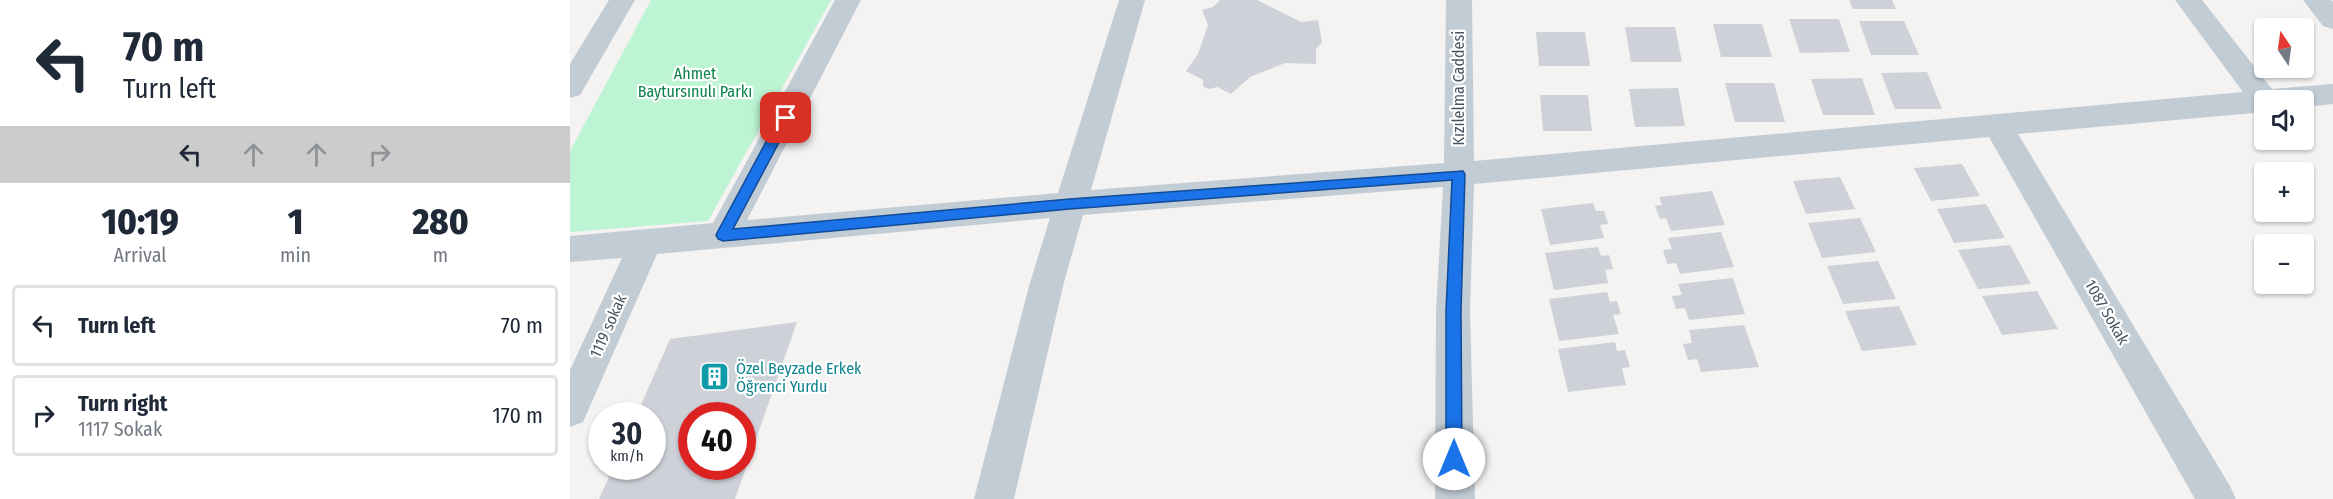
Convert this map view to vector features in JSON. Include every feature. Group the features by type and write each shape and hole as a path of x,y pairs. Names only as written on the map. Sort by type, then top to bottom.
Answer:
{"street":[{"path":"570,88 622,0"},
{"path":"723,235 848,0"},
{"path":"994,499 1046,286 1132,0"},
{"name":"Kızılelma Caddesi","path":"1455,499 1454,311 1459,174 1459,0"},
{"path":"2188,0 2258,90"},
{"path":"2316,0 2333,20"},
{"path":"2314,96 2333,94"},
{"path":"570,249 1070,204 1459,174 2254,102"},
{"name":"1087 Sokak","path":"1998,126 2216,499"},
{"name":"1119 sokak","path":"570,410 646,242"}],"green space":[{"name":"Ahmet Baytursınulı Parkı","path":"651,0 831,0 708,221 570,232 570,151"}],"building":[{"path":"1220,0 1257,0 1301,22 1318,20 1322,42 1316,49 1316,64 1285,63 1250,77 1231,94 1217,87 1209,89 1203,86 1203,80 1186,71 1198,54 1208,25 1202,10 1213,7"},
{"path":"1849,0 1892,0 1896,9 1853,9"},
{"path":"1789,19 1839,19 1850,52 1800,53"},
{"path":"1859,21 1904,21 1919,55 1871,55"},
{"path":"1713,24 1762,24 1772,57 1721,57"},
{"path":"1625,27 1675,27 1682,62 1631,62"},
{"path":"1536,32 1585,32 1590,66 1539,66"},
{"path":"1927,72 1942,109 1895,109 1881,73"},
{"path":"1862,78 1875,115 1823,115 1811,79"},
{"path":"1725,83 1774,83 1785,122 1735,122"},
{"path":"1678,88 1685,126 1635,127 1629,89"},
{"path":"1540,95 1588,95 1592,131 1543,131"},
{"path":"1962,164 1980,196 1931,201 1914,168"},
{"path":"1840,177 1855,209 1806,214 1793,181"},
{"path":"1712,191 1725,225 1671,231 1666,218 1660,219 1655,206 1662,205 1659,197"},
{"path":"1593,203 1596,211 1604,211 1608,224 1600,225 1604,238 1550,245 1541,209"},
{"path":"1986,204 2005,238 1954,243 1937,209"},
{"path":"1860,218 1876,252 1822,258 1808,223"},
{"path":"1721,232 1734,267 1680,274 1676,263 1667,264 1663,250 1672,249 1668,238"},
{"path":"2010,245 2031,284 1978,289 1958,250"},
{"path":"1598,247 1601,256 1609,255 1613,269 1605,270 1608,283 1554,290 1545,253"},
{"path":"1878,261 1896,299 1843,304 1827,266"},
{"path":"1733,278 1745,314 1689,320 1685,308 1676,309 1672,296 1682,295 1678,284"},
{"path":"2037,291 2058,329 2002,335 1982,296"},
{"path":"1607,292 1610,302 1617,301 1621,314 1613,315 1619,334 1559,341 1549,299"},
{"path":"1899,306 1917,345 1862,351 1845,311"},
{"name":"Özel Beyzade Erkek Öğrenci Yurdu","path":"797,322 756,439 756,402 678,402 678,480 742,480 735,499 599,499 608,480 666,480 666,402 642,402 670,339"},
{"path":"1744,325 1759,367 1701,372 1697,359 1688,360 1683,344 1692,343 1689,330"},
{"path":"1615,342 1617,351 1625,350 1630,367 1622,368 1626,385 1568,392 1558,349"}],"place":[{"name":"Özel Beyzade Erkek Öğrenci Yurdu","path":"715,377"}],"route":[{"path":"786,118 723,235 1070,204 1459,174 1454,311 1454,459"}]}
